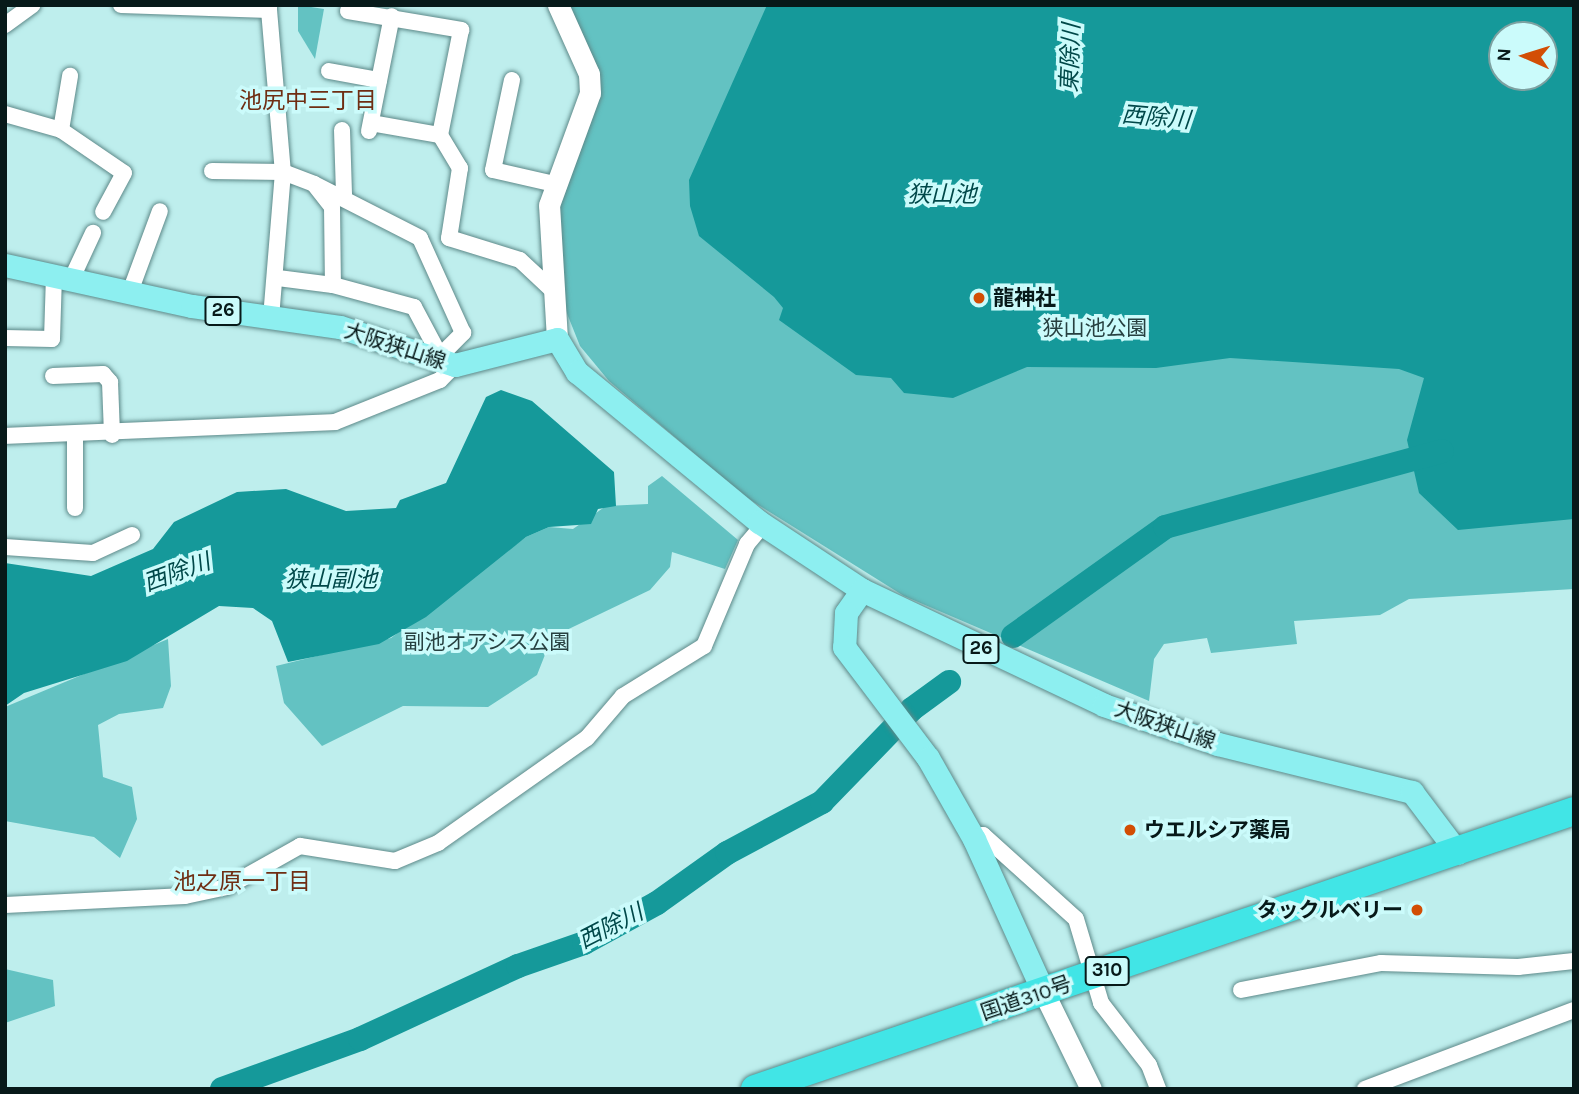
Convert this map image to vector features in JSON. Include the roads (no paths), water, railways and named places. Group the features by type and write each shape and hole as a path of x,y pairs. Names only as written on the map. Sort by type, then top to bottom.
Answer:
{"highway":[{"name":"国道310号","path":"755,1089 814,1080 1096,974 1458,853 1574,811"}],"main road":[{"name":"大阪狭山線","path":"5,265 130,292 271,318 340,327 448,360 557,339 568,364 763,525 862,590 1104,705 1218,744 1412,792 1458,853"},
{"path":"862,590 846,613 844,648 913,737 974,839 1044,993"}],"street":[{"path":"5,24 33,5"},
{"path":"121,5 269,8 283,172 278,278 271,318"},
{"path":"557,339 551,289 554,184 590,93 589,74 558,5"},
{"path":"348,11 392,16 461,30 440,135 460,168 449,238 520,260 551,289"},
{"path":"392,16 370,127 440,135"},
{"path":"329,71 379,80"},
{"path":"61,130 71,76"},
{"path":"512,80 493,170 554,184"},
{"path":"5,114 61,130 124,173 103,212"},
{"path":"342,130 344,194"},
{"path":"5,436 75,438 335,422 440,380 463,333 420,238 344,194 283,172 212,171"},
{"path":"314,184 331,207 333,285"},
{"path":"130,292 160,211"},
{"path":"5,338 52,339 63,277 93,233"},
{"path":"278,278 333,285 414,307 448,360"},
{"path":"53,376 103,374 110,382 112,435"},
{"path":"75,438 75,508"},
{"path":"5,905 186,896 227,887 300,846 395,861 438,843 587,738 623,696 704,646 747,544 763,525"},
{"path":"5,547 93,553 132,535"},
{"path":"974,839 982,835 1059,900 1076,919 1096,974 1101,1003 1142,1055 1158,1089"},
{"path":"1241,990 1381,962 1518,967 1574,961"},
{"path":"1044,993 1091,1089"},
{"path":"1365,1089 1574,1010"}],"water":[{"name":"狭山池","path":"767,5 1574,5 1574,519 1458,530 1419,493 1407,440 1424,378 1399,369 1230,358 1156,368 1027,367 953,398 904,393 891,378 856,375 779,320 783,308 774,297 699,236 690,206 689,180"},
{"name":"狭山副池","path":"501,390 532,401 614,472 616,506 598,509 591,524 549,527 526,537 426,617 379,644 288,662 272,621 253,608 219,606 127,661 24,693 5,706 5,563 91,576 153,549 174,522 237,492 286,489 346,511 396,508 400,500 446,483 486,397"}],"waterway":[{"name":"西除川","path":"1013,636 1165,527 1442,451"},
{"name":"西除川","path":"222,1089 360,1039 518,966 584,943 657,903 727,853 822,802 912,709 949,682"}],"place":[{"name":"龍神社","path":"979,298"},
{"name":"ウエルシア薬局","path":"1130,830"},
{"name":"タックルベリー","path":"1417,910"}],"district":[{"name":"池尻中三丁目","path":"308,101"},
{"name":"池之原一丁目","path":"242,882"}],"water label":[{"name":"東除川","path":"1071,58"}],"park label":[{"name":"狭山池公園","path":"1095,328"},
{"name":"副池オアシス公園","path":"487,642"}]}
